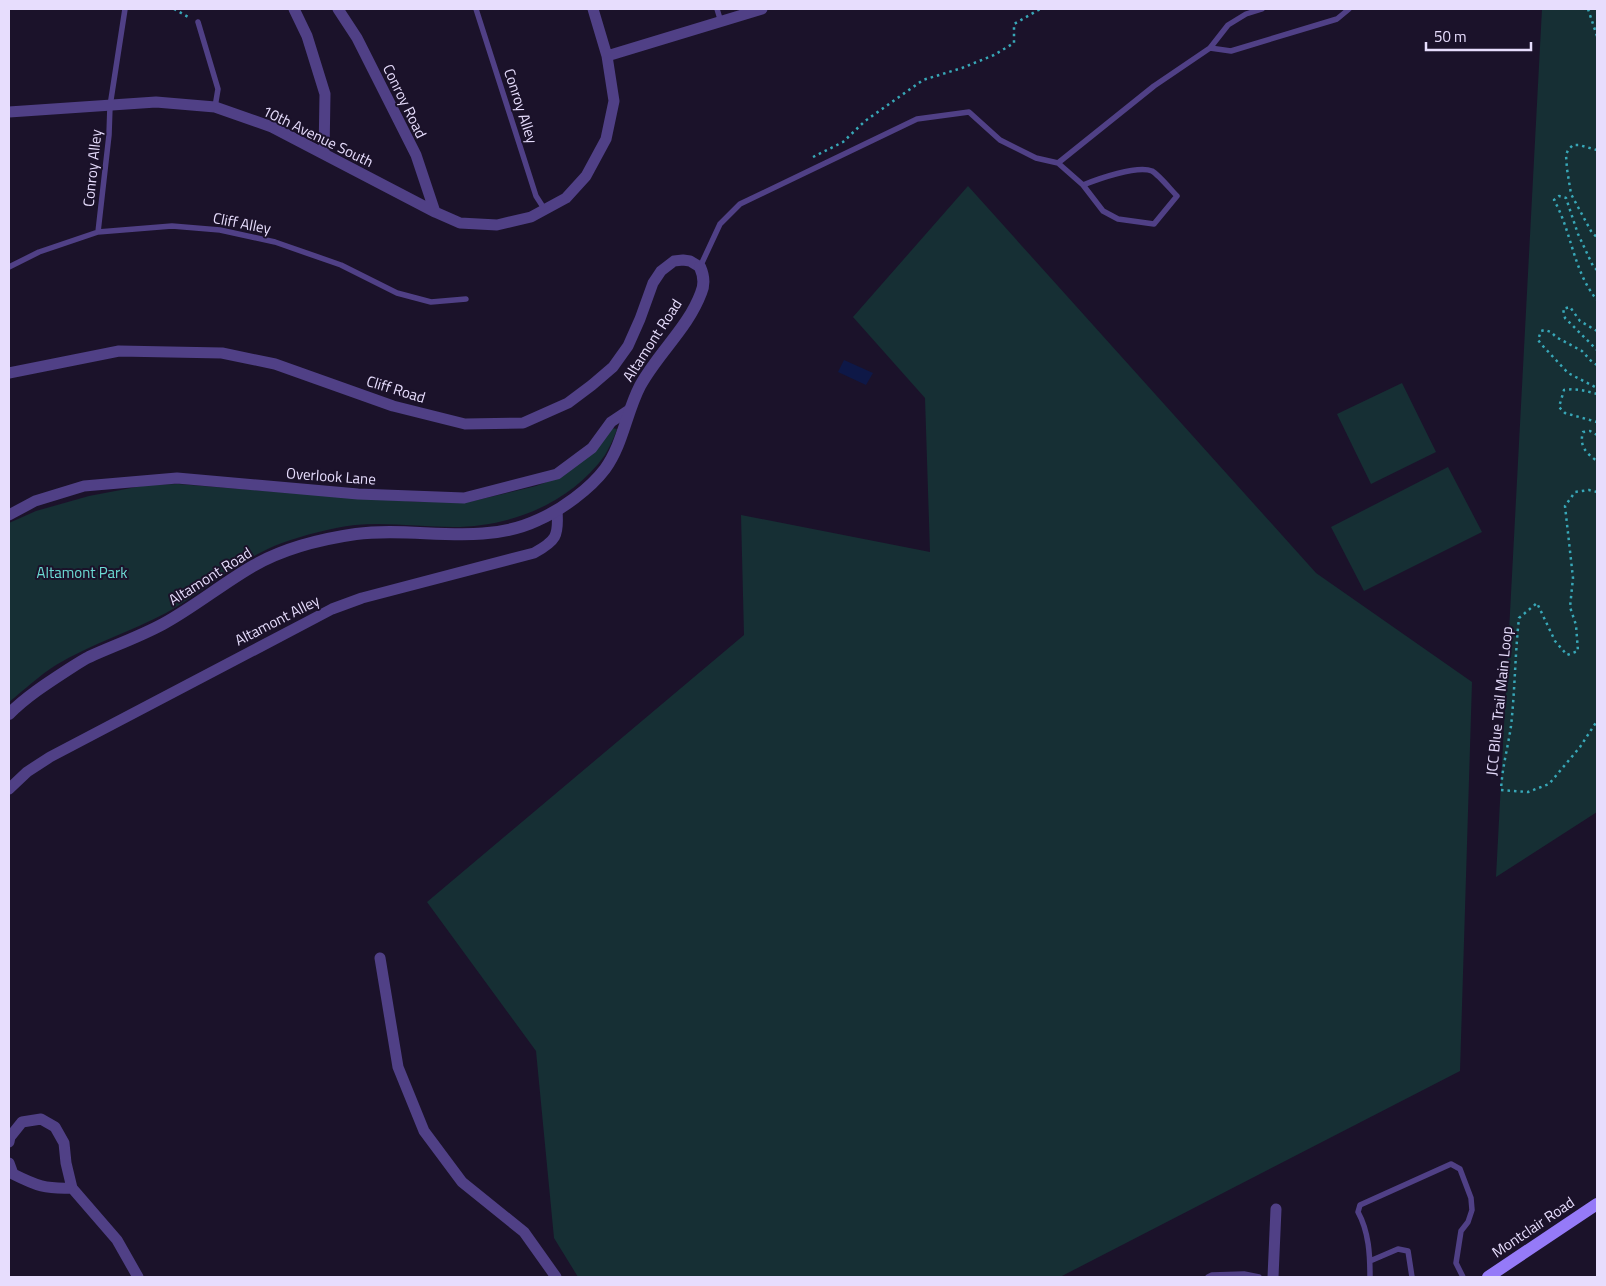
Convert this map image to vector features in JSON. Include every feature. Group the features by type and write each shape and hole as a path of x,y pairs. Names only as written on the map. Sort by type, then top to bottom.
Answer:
{"main road":[{"name":"Montclair Road","path":"1488,1277 1597,1204"}],"street":[{"path":"294,9 307,36 325,94 324,154"},
{"name":"Conroy Road","path":"338,9 357,38 416,155 435,212"},
{"name":"10th Avenue South","path":"9,112 156,102 215,107 272,127 435,212 460,223 498,225 531,217 566,198 586,176 606,139 614,101 607,56 593,9"},
{"path":"607,56 762,9"},
{"name":"Cliff Road","path":"9,373 119,351 222,353 275,364 393,406 465,424 523,423 568,402 613,367 628,346 653,283 662,271 674,261 683,260 690,261 700,267"},
{"name":"Altamont Road","path":"9,714 19,704 86,658 160,626 187,611 254,566 296,547 357,534 486,534 535,522 557,511 604,471 614,455 620,442 629,410 641,385 664,351 682,329 700,295 704,285 700,267"},
{"name":"Overlook Lane","path":"9,515 36,501 84,486 176,478 358,494 464,498 557,474 592,448 611,422 629,410"},
{"name":"Altamont Alley","path":"9,789 27,772 50,757 332,609 362,598 534,552 549,544 556,534 558,526 557,511"},
{"path":"380,958 398,1067 424,1131 462,1182 524,1232 556,1277"},
{"path":"9,1142 10,1137 22,1122 41,1119 55,1127 64,1143 66,1163 72,1188 117,1240 138,1277"},
{"path":"9,1163 13,1174 31,1183 49,1189 72,1188"},
{"path":"1273,1277 1276,1209"}],"lane":[{"name":"Conroy Alley","path":"98,232 109,135 110,106 125,9"},
{"name":"Conroy Alley","path":"476,9 536,196 544,210"},
{"path":"717,9 721,22"},
{"path":"1083,185 1102,177 1140,169 1153,172 1177,196 1154,224 1118,219 1103,211 1083,185 1058,163 1154,86 1210,48 1228,25 1246,14 1262,9"},
{"path":"1210,48 1231,51 1337,19 1349,9"},
{"path":"198,22 218,89 215,107"},
{"name":"Altamont Road","path":"700,267 720,224 740,204 917,119 969,112 1000,140 1036,158 1058,163"},
{"name":"Cliff Alley","path":"9,267 39,252 98,232 172,226 220,230 275,242 341,265 397,293 431,302 466,298"},
{"path":"1370,1277 1369,1248 1362,1218 1358,1212 1360,1205 1451,1164 1460,1169 1471,1198 1472,1210 1468,1222 1461,1231 1456,1263 1462,1277"},
{"path":"1370,1261 1398,1249 1408,1251 1412,1277"},
{"path":"1208,1277 1212,1275 1244,1274 1259,1277"}],"path":[{"path":"174,9 198,22"},
{"path":"809,159 843,142 865,121 923,80 962,68 994,55 1014,43 1014,24 1040,9"},
{"path":"1588,9 1597,36"},
{"path":"1597,150 1573,145 1566,155 1571,194 1592,234 1597,237"},
{"path":"1597,270 1593,266 1578,234 1566,198 1559,196 1554,200 1567,228 1580,272 1597,300"},
{"path":"1597,331 1580,321 1570,307 1563,309 1564,318 1597,350"},
{"path":"1597,365 1582,351 1556,338 1552,332 1545,330 1541,331 1538,335 1538,340 1541,344 1568,373 1597,388"},
{"path":"1597,394 1571,389 1564,390 1559,407 1565,413 1597,422"},
{"path":"1597,435 1590,431 1583,432 1581,439 1586,453 1597,461"},
{"name":"JCC Blue Trail Main Loop","path":"1597,492 1589,490 1575,492 1565,506 1573,578 1570,607 1576,625 1578,651 1567,655 1555,641 1537,603 1520,618 1516,646 1511,727 1502,771 1501,790 1528,792 1550,784 1580,747 1597,722"}],"green space":[{"path":"1542,9 1597,9 1597,812 1496,877"},
{"path":"968,186 1316,573 1472,682 1460,1071 1060,1277 578,1277 554,1238 536,1051 427,902 744,635 741,515 930,552 925,398 853,317"},
{"path":"1402,383 1436,452 1371,484 1337,414"},
{"name":"Altamont Park","path":"612,428 617,429 611,444 605,455 591,472 557,499 538,509 518,517 475,526 355,525 318,532 282,543 237,566 166,613 56,665 9,702 9,523 36,511 89,496 147,485 178,484 421,502 469,502 536,486 560,477"},
{"path":"1448,467 1482,532 1364,591 1331,527"}],"shaded area":[{"path":"844,360 873,373 866,385 838,372"}]}
